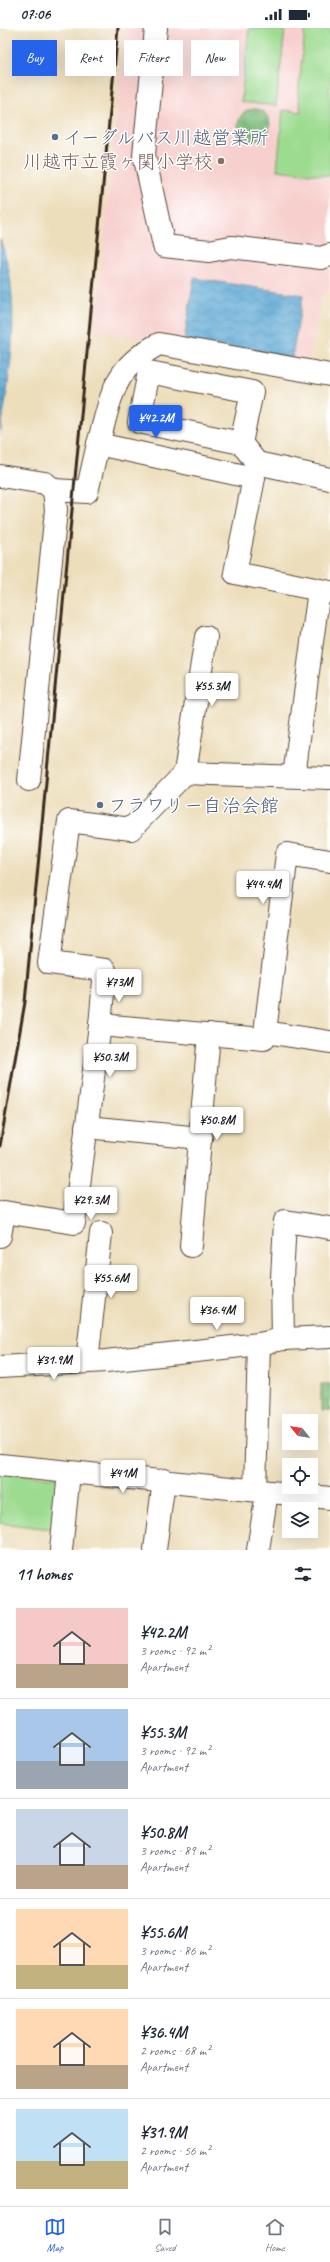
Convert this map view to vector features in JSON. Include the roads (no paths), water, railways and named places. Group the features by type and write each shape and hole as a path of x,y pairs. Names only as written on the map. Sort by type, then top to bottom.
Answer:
{"street":[{"path":"156,28 144,155 164,246 209,251 231,247 321,258 330,255"},
{"path":"1,476 45,483 54,490 87,492 98,444 117,381 133,360 158,344 330,375"},
{"path":"241,443 252,392 149,372 139,422 241,443 257,463 327,486"},
{"path":"98,444 254,478 327,486"},
{"path":"254,478 236,572 324,591 294,776"},
{"path":"29,780 56,510 54,490"},
{"path":"0,1236 4,1212 74,1224 100,1025 105,970 49,963 68,821 132,829 185,773 206,637"},
{"path":"185,773 330,778"},
{"path":"100,1025 264,1039 287,854 330,861"},
{"path":"265,1032 330,1042"},
{"path":"191,1246 209,1034"},
{"path":"86,1127 200,1138"},
{"path":"283,1339 282,1278 285,1221 330,1228"},
{"path":"87,1362 101,1233"},
{"path":"0,1367 87,1362 259,1344 283,1339 330,1337"},
{"path":"258,1550 261,1491 259,1344"},
{"path":"0,1465 69,1473 164,1480 330,1498"},
{"path":"61,1550 69,1473"},
{"path":"155,1550 164,1480"}],"water":[{"path":"0,239 7,262 13,312 10,363 0,436"},
{"path":"194,278 303,295 292,358 184,341"}],"railway":[{"path":"0,1146 25,1002 118,28"}],"place":[{"name":"イーグルバス川越営業所","path":"55,137"},
{"name":"川越市立霞ヶ関小学校","path":"221,161"},
{"name":"フラワリー自治会館","path":"100,805"}]}
